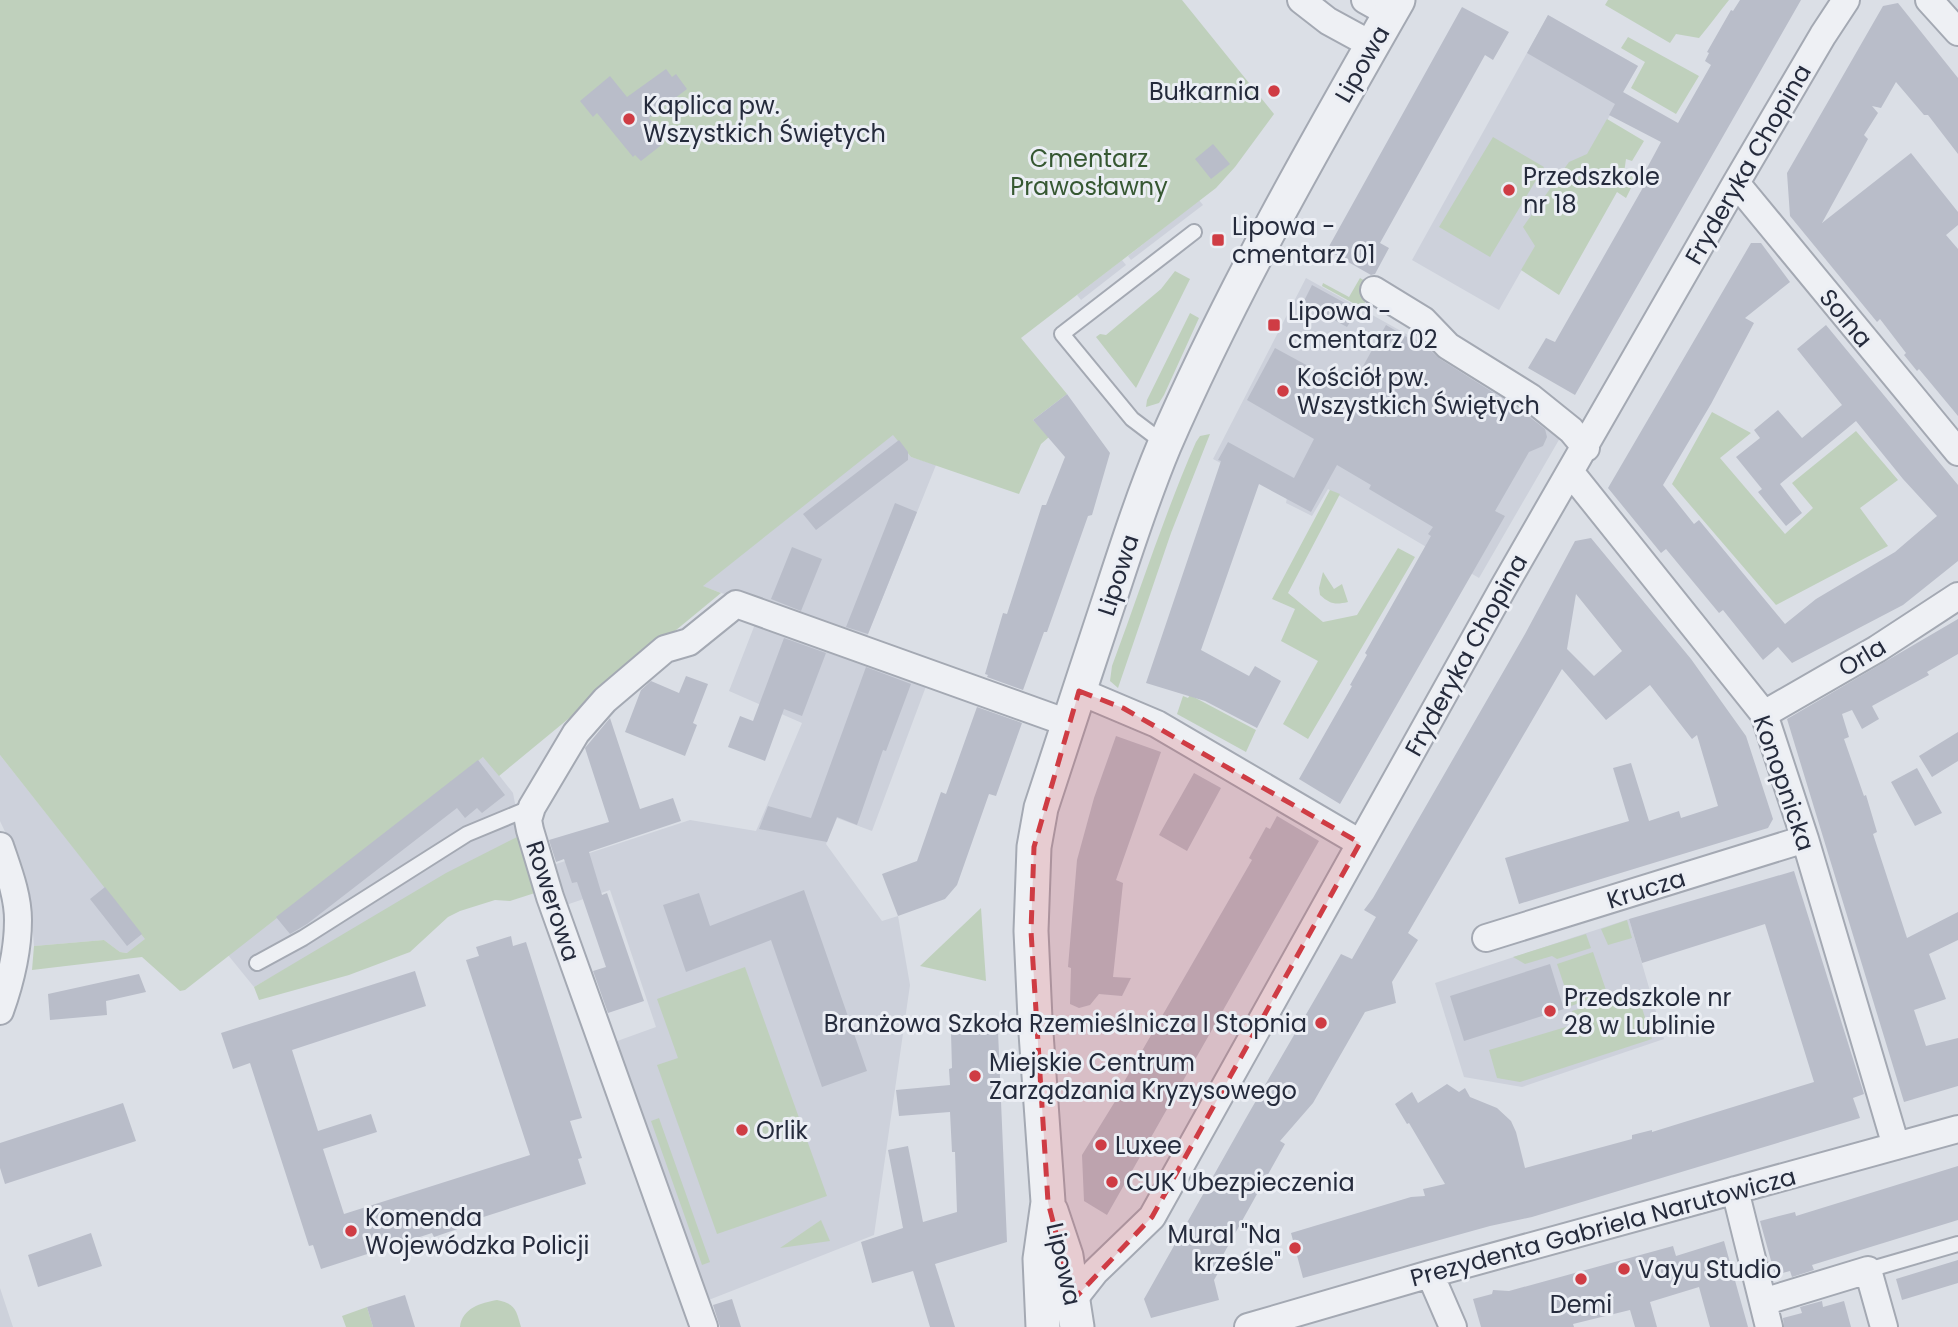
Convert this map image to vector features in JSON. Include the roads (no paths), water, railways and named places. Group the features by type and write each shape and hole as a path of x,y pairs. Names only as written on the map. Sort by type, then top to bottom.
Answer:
{"street":[{"path":"1301,0 1328,21 1372,45"},
{"name":"Fryderyka Chopina","path":"1075,1313 1095,1272 1152,1217 1570,473 1736,183 1846,0"},
{"path":"1928,0 1958,32"},
{"name":"Lipowa","path":"1043,1327 1040,1259 1048,1202 1035,1019 1031,881 1041,808 1137,516 1165,444 1266,240 1372,45 1385,5"},
{"name":"Solna","path":"1736,183 1958,452"},
{"path":"1374,290 1423,320 1448,346 1530,397 1571,430 1586,448"},
{"name":"Konopnicka","path":"1570,473 1764,714 1805,839 1896,1146"},
{"name":"Orla","path":"1764,714 1877,649 1958,596"},
{"name":"Rowerowa","path":"704,1327 550,897 530,830 528,820 532,807 576,733 605,700 665,649 689,642 736,604 1068,723"},
{"path":"1079,691 1157,724 1360,843"},
{"name":"Krucza","path":"1486,938 1805,839"},
{"path":"0,846 13,886 18,920 10,978 0,1011"},
{"name":"Prezydenta Gabriela Narutowicza","path":"1248,1327 1285,1322 1430,1274 1958,1129"},
{"path":"1735,1190 1766,1314 1868,1270 1884,1325"},
{"name":"Lipowa","path":"1048,1202 1066,1256 1075,1313"},
{"path":"1430,1274 1453,1327"}],"lane":[{"path":"1165,444 1132,419 1062,334 1194,232"},
{"path":"257,964 295,943 467,834 532,807"},
{"path":"1868,1270 1958,1244"}],"place":[{"name":"Bułkarnia","path":"1274,91"},
{"name":"Kaplica pw. Wszystkich Świętych","path":"629,119"},
{"name":"Przedszkole nr 18","path":"1509,190"},
{"name":"Lipowa - cmentarz 01","path":"1218,240"},
{"name":"Lipowa - cmentarz 02","path":"1274,325"},
{"name":"Kościół pw. Wszystkich Świętych","path":"1283,391"},
{"name":"Przedszkole nr 28 w Lublinie","path":"1550,1011"},
{"name":"Branżowa Szkoła Rzemieślnicza I Stopnia","path":"1321,1023"},
{"name":"Miejskie Centrum Zarządzania Kryzysowego","path":"975,1076"},
{"name":"Orlik","path":"742,1130"},
{"name":"Luxee","path":"1101,1145"},
{"name":"CUK Ubezpieczenia","path":"1112,1182"},
{"name":"Komenda Wojewódzka Policji","path":"351,1231"},
{"name":"Mural \"Na krześle\"","path":"1295,1248"},
{"name":"Vayu Studio","path":"1624,1269"},
{"name":"Demi","path":"1581,1279"}],"park label":[{"name":"Cmentarz Prawosławny","path":"1089,172"}]}
